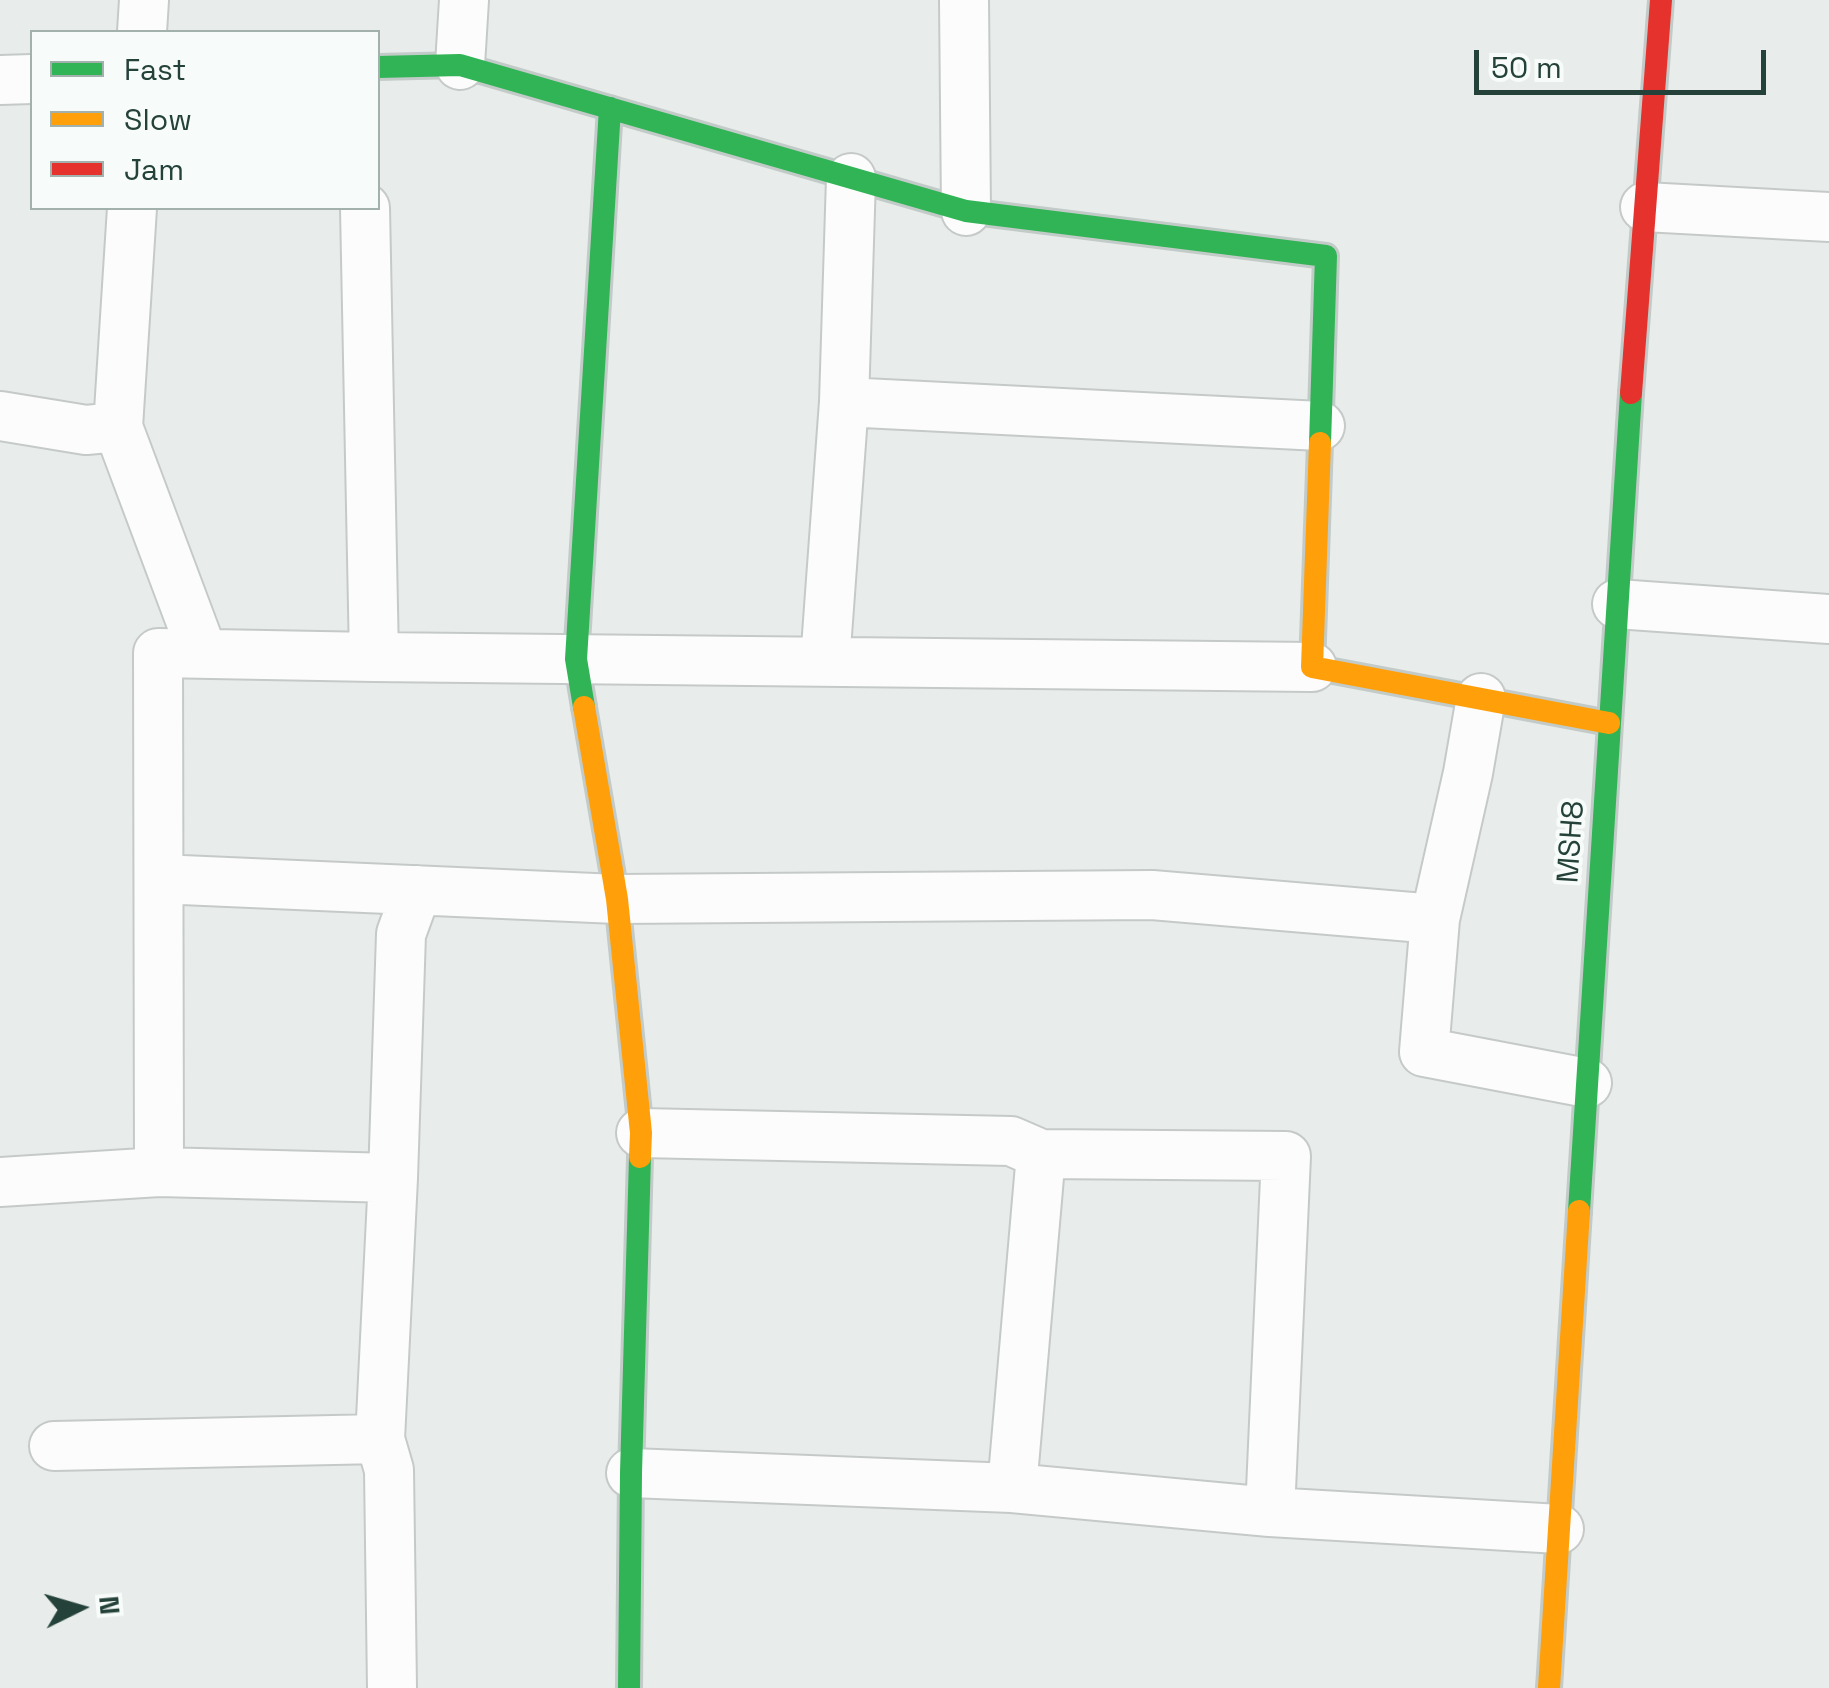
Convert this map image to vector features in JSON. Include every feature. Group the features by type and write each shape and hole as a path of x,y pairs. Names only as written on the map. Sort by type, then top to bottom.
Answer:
{"street":[{"path":"142,30 144,0"},
{"path":"460,65 464,0"},
{"path":"964,0 966,211"},
{"name":"MSH8","path":"1549,1688 1609,722 1661,0"},
{"path":"380,68 460,65 966,211 1326,256 1312,667"},
{"path":"0,80 30,79"},
{"path":"610,108 576,659 617,899 640,1133 629,1688"},
{"path":"825,662 844,402 851,178"},
{"path":"1645,208 1829,217"},
{"path":"132,210 118,427 203,654"},
{"path":"365,210 374,657"},
{"path":"844,402 1320,426"},
{"path":"0,416 86,430 118,427"},
{"path":"1617,604 1829,619"},
{"path":"160,1172 158,653 1312,667 1609,722"},
{"path":"1481,698 1435,919 1424,1052 1586,1084"},
{"path":"158,880 617,899 1152,895 1435,919"},
{"path":"392,1688 390,1470 380,1439 401,934 417,890"},
{"path":"640,1133 1010,1140 1041,1154 1286,1156 1270,1512"},
{"path":"1012,1488 1041,1154"},
{"path":"0,1182 160,1172 393,1178"},
{"path":"54,1446 380,1439"},
{"path":"631,1472 1012,1488 1270,1512 1559,1529"}],"traffic: fast":[{"path":"380,67 460,65 966,211 1326,256 1320,443"},
{"path":"584,707 576,659 610,108"},
{"path":"1579,1211 1631,393"},
{"path":"629,1688 640,1157"}],"traffic: slow":[{"path":"1320,443 1312,667 1609,723"},
{"path":"584,707 617,899 641,1133 640,1157"},
{"path":"1549,1688 1579,1211"}],"traffic: jam":[{"path":"1631,393 1661,0"}]}
